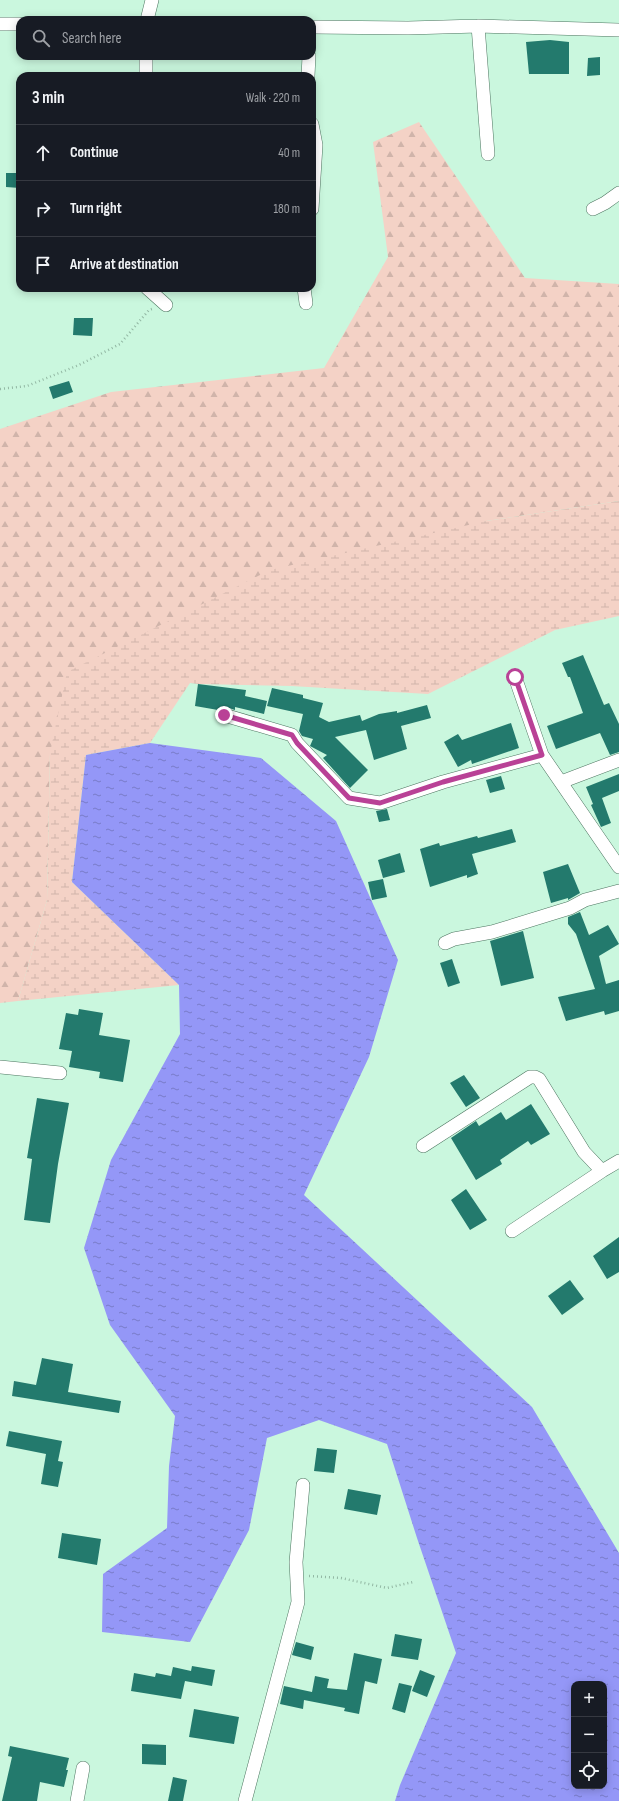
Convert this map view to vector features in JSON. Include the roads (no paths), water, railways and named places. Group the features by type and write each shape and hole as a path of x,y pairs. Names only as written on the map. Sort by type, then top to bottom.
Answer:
{"street":[{"path":"148,16 152,0"},
{"path":"0,24 16,24"},
{"path":"478,26 488,154"},
{"path":"316,27 408,28 478,26 619,30"},
{"path":"146,60 146,72"},
{"path":"308,72 309,60"},
{"path":"593,209 619,193"},
{"path":"151,292 166,305"},
{"path":"304,292 306,304"},
{"path":"515,677 542,755 619,867"},
{"path":"224,715 292,735 297,743 349,798 380,803 443,782 542,755"},
{"path":"561,782 619,760"},
{"path":"445,943 454,939 492,932 570,908 585,900 619,891"},
{"path":"0,1067 60,1073"},
{"path":"423,1146 535,1076 539,1079 584,1152 602,1171"},
{"path":"512,1231 619,1161"},
{"path":"245,1801 298,1602 296,1562 303,1485"},
{"path":"77,1801 83,1768"}],"water":[{"path":"150,743 261,758 336,821 398,960 369,1057 304,1195 532,1407 619,1553 619,1801 395,1801 400,1785 456,1653 387,1444 319,1420 267,1438 249,1530 190,1642 102,1632 103,1574 167,1528 169,1466 175,1416 110,1325 84,1248 111,1160 180,1034 179,985 72,882 86,755"}]}
